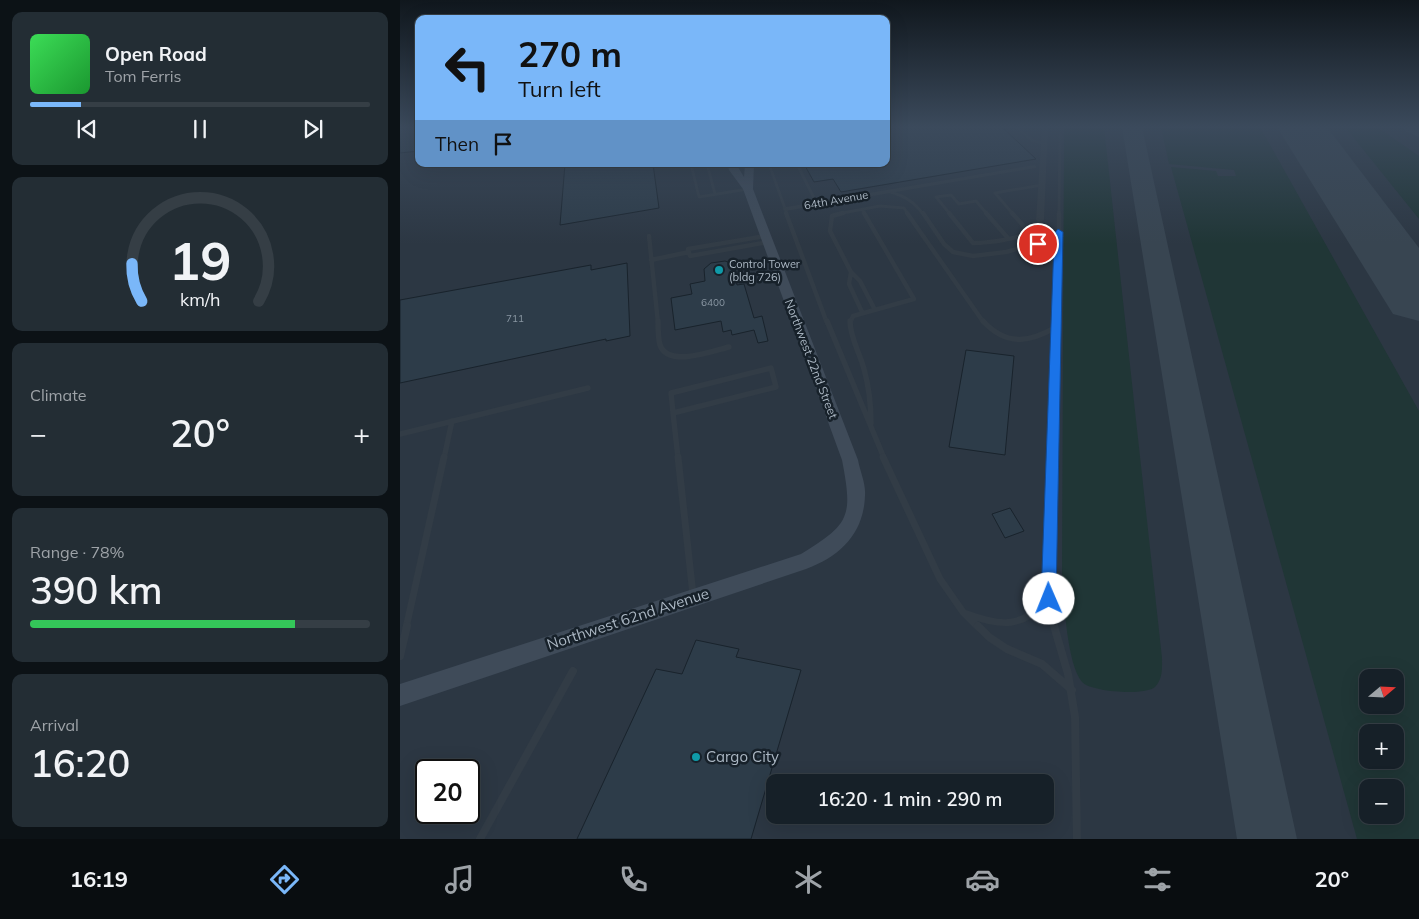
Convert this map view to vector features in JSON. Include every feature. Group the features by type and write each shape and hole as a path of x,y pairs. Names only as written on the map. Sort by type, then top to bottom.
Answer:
{"street":[{"path":"1040,220 1043,166"},
{"name":"Northwest 22nd Street","path":"733,167 748,189 853,471 856,504 848,530"},
{"name":"Northwest 22nd Street","path":"748,189 749,167"},
{"name":"64th Avenue","path":"786,209 1034,167"},
{"name":"Northwest 62nd Avenue","path":"400,695 693,597 790,568 806,561 836,542 848,530"}],"lane":[{"path":"1059,166 1049,599 1054,631 1072,690 1076,737 1077,839"},
{"path":"692,167 699,197 748,189"},
{"path":"708,167 715,194"},
{"path":"770,167 811,283 870,425 937,573 963,612 989,637 1007,649 1042,664 1072,690"},
{"path":"798,167 816,204"},
{"path":"1029,232 995,193 1042,184"},
{"path":"888,192 899,192 910,198 948,248 959,254 975,257 1018,248 1049,241 1058,232"},
{"path":"1007,237 976,201 959,204 951,195 936,197 973,243 1007,237 1029,232 1036,228 1040,220"},
{"path":"874,308 860,281 851,272 830,231 830,221 832,216 837,214 887,205 898,206 904,208 984,323 1000,336 1015,340 1033,340 1056,327"},
{"path":"862,210 914,299 862,312 854,316 849,326 868,382 871,398 870,425"},
{"path":"649,236 662,351 669,356 685,357 730,347"},
{"path":"651,260 689,252 690,256 767,239"},
{"path":"1018,248 1046,254 1058,266"},
{"path":"851,272 849,284 862,312"},
{"path":"673,413 776,387 771,368 671,393 673,413 693,597"},
{"path":"400,434 588,388"},
{"path":"400,656 452,421"},
{"path":"963,612 988,622 1011,624 1038,613 1049,599"},
{"path":"480,839 573,671"}],"shaded area":[{"path":"400,166 1419,166 1419,839 400,839"}],"green space":[{"path":"1064,166 1108,166 1162,658 1162,673 1155,687 1149,690 1118,692 1096,688 1082,682 1073,661 1067,632 1062,577"},
{"path":"1192,166 1282,166 1419,411 1419,839 1357,839 1171,167 1216,171 1218,176 1236,176 1234,170"},
{"path":"1376,166 1419,166 1419,219"}],"building":[{"path":"994,166 841,192 833,179 814,182 806,167"},
{"path":"565,167 653,167 659,208 560,225"},
{"path":"725,261 733,264 737,285 744,284 754,318 762,316 768,341 758,343 754,330 732,335 731,330 723,332 721,321 675,330 671,298 692,294 690,284 705,281 704,269 711,263"},
{"path":"627,263 630,336 606,341 606,339 400,383 400,300 591,265 591,270"},
{"path":"966,350 1014,356 1005,455 949,447"},
{"path":"1010,508 1024,531 1005,538 992,514"},
{"name":"Cargo City","path":"696,640 739,649 736,657 801,670 770,774 766,774 766,788 751,839 577,839 656,669 682,674"}],"taxiway":[{"path":"1139,166 1267,839"}],"runway":[{"path":"1329,166 1419,298"}],"place":[{"name":"Control Tower (bldg 726)","path":"719,270"},
{"name":"Cargo City","path":"696,757"}],"route":[{"path":"1038,244 1053,240 1058,232 1048,577 1049,599"}]}
